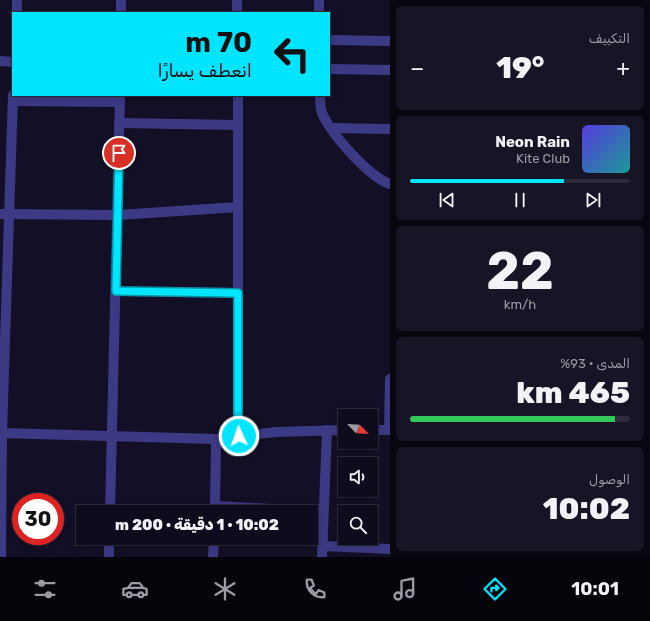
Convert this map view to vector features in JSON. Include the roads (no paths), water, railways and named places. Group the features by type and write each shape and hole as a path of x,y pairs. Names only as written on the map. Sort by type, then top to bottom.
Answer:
{"street":[{"path":"17,0 17,12"},
{"path":"121,12 122,0"},
{"path":"237,0 237,12"},
{"path":"319,0 319,12"},
{"path":"330,40 390,41"},
{"path":"0,61 12,62"},
{"path":"330,69 390,70"},
{"path":"238,96 239,436"},
{"path":"320,96 323,115 331,128 358,160 377,178 390,184"},
{"path":"1,557 1,433 5,214 13,98 120,99 110,505"},
{"path":"119,123 238,125"},
{"path":"331,128 390,129"},
{"path":"5,214 118,215 238,207"},
{"path":"116,291 238,293"},
{"path":"378,430 389,430 390,379"},
{"path":"322,557 327,430"},
{"path":"1,433 216,439 276,432 338,430"},
{"path":"215,505 216,439"},
{"path":"318,512 323,512"},
{"path":"109,545 109,557"},
{"path":"213,557 214,545"},
{"path":"323,546 390,549"}]}
